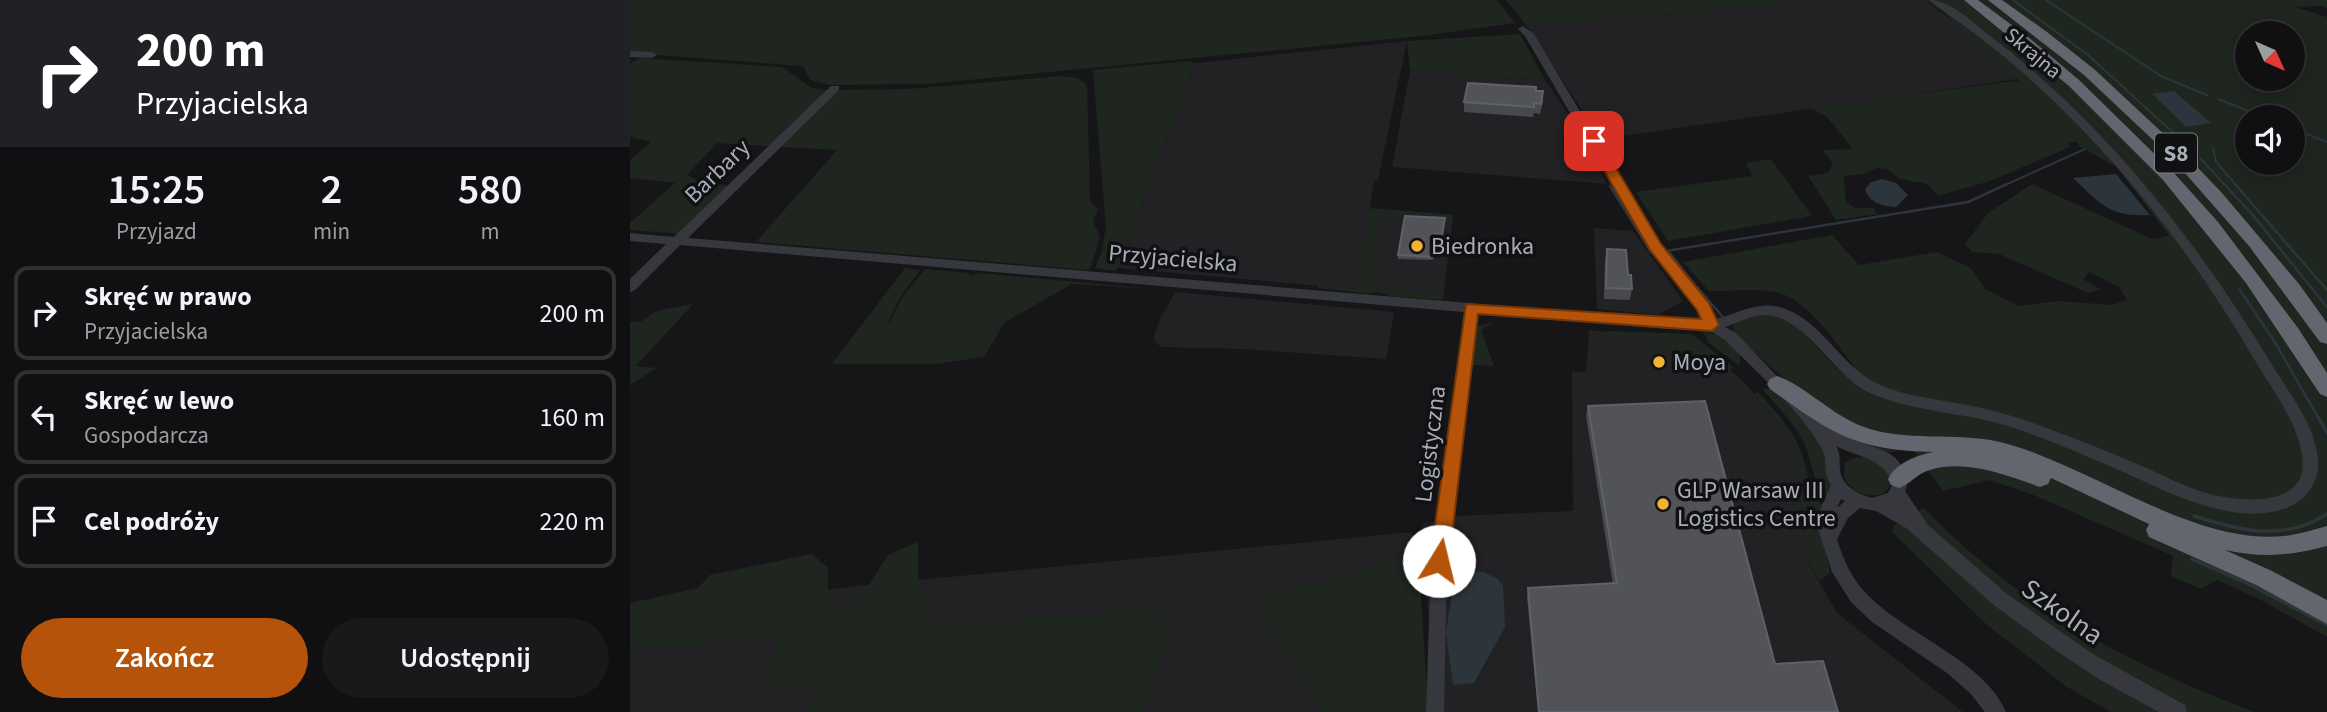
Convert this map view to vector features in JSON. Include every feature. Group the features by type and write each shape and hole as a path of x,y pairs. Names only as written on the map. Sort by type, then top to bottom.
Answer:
{"highway":[{"name":"S8","path":"1969,0 2081,88 2162,168 2238,258 2327,389"},
{"name":"S8","path":"1994,0 2063,51 2167,143 2252,237 2327,337"},
{"path":"1777,384 1826,419 1859,435 1886,442 1975,445 2014,455 2164,519 2220,539 2260,546 2287,547 2310,543 2327,536"},
{"path":"1866,452 1898,455 1933,444"},
{"path":"1898,486 1916,464 1933,460 1955,458 2004,466 2050,482 2264,578 2327,612"}],"street":[{"name":"Skrajna","path":"1712,325 1755,310 1780,312 1804,325 1854,377 1889,394 2007,420 2204,499 2249,507 2278,503 2289,498 2307,482 2309,448 2282,394 2197,258 2143,189 2100,142 2023,68 1934,0"},
{"path":"1523,29 1529,34 1656,247 1704,307 1712,325 1730,336 1810,418 1837,439 1891,464 1898,486 1887,502 1879,505 1858,501 1838,486 1832,473 1832,452 1810,418"},
{"path":"630,54 652,55"},
{"name":"Barbary","path":"630,287 835,88"},
{"name":"Przyjacielska","path":"630,237 1471,308 1712,325"},
{"name":"Logistyczna","path":"1435,712 1439,561 1471,308"},
{"path":"1834,462 1843,453 1866,452"},
{"path":"1838,486 1825,522 1840,575 1861,603 1879,618 1952,663 1973,681 1997,712"},
{"name":"Szkolna","path":"1898,486 1930,537"},
{"path":"1829,538 1842,512 1858,501"},
{"name":"Szkolna","path":"1879,505 1930,537 1980,582 2048,634 2108,674 2178,712"}],"shaded area":[{"path":"630,0 1497,0 1515,23 1422,36 927,84 830,85 810,80 803,66 630,53"},
{"path":"1506,0 1807,0 1757,7 1527,26"},
{"path":"1807,0 1924,0 1987,45 2018,79 1601,139 1527,26 1757,7"},
{"path":"1925,0 2327,0 2327,8 2295,7 2327,17 2327,637 2261,600 2217,580 2201,589 2171,576 2173,556 2036,496 1990,480 1943,491 1912,448 1886,453 1835,434 1880,437 1807,399 1735,335 1733,325 1752,316 1779,316 1791,322 1846,376 1871,391 1820,324 1797,301 1776,292 1709,291 1683,262 1832,235 1859,265 1937,252 1971,268 1985,289 2019,306 2058,301 2112,305 2127,300 2119,287 2089,272 2083,279 2100,289 2088,293 1999,254 1972,252 1965,244 1988,213 2032,184 2152,239 2169,236 2117,167 2079,146 2077,142 2068,143 2070,147 1990,181 1938,196 1927,184 1900,179 1887,169 1876,168 1864,174 1844,176 1846,202 1855,208 1873,208 1878,214 1836,220 1808,176 1828,173 1833,164 1823,150 1853,149 1827,117 1811,108 2012,81 2021,83 1942,11","holes":["2174,92 2210,123 2186,127 2153,95"]},
{"path":"1520,34 1545,80 1410,71 1407,41"},
{"path":"1407,41 1378,180 1374,181 1356,289 1118,268 1195,63"},
{"path":"639,58 782,67 812,88 828,90 908,89 1061,76 1078,78 1087,85 1090,201 1098,210 1093,221 1100,237 1091,267 1088,270 756,242 837,150 717,143 687,175 699,181 729,186 682,234 630,230 630,223 675,183 630,178 630,160 651,142 630,137 630,64"},
{"path":"1189,61 1195,63 1118,268 1116,271 1095,268 1102,251 1106,226 1093,70"},
{"path":"1410,71 1545,80 1584,137 1607,184 1392,167"},
{"path":"2174,91 2211,123 2186,127 2152,94"},
{"path":"1771,159 1812,216 1668,241 1636,192 1752,176 1746,163"},
{"path":"2116,174 2150,215 2115,211 2099,202 2073,178"},
{"path":"1882,179 1896,183 1908,195 1896,207 1877,203 1867,194 1865,189 1871,182"},
{"path":"1369,208 1453,215 1448,258 1445,257 1450,223 1383,218 1371,278 1378,279 1376,291 1370,294 1318,288 1317,284 1356,289"},
{"path":"1384,209 1453,215 1443,298 1368,292"},
{"path":"1594,228 1633,231 1683,301 1658,315 1597,309"},
{"path":"905,268 920,270 899,299 888,323 894,322 891,321 901,299 925,269 969,273 969,276 978,273 1156,289 1072,284 1005,322 984,357 935,364 832,364"},
{"path":"1446,275 1443,300 1389,296 1384,292 1389,285 1391,290 1419,292 1423,291 1423,287 1432,287 1431,295 1436,295 1438,281"},
{"path":"1175,292 1394,312 1386,359 1242,349 1161,347 1155,342 1154,336"},
{"path":"693,304 636,366 657,368 630,385 630,322 642,321 656,311"},
{"path":"1494,322 1481,330 1494,366 1472,365 1477,326"},
{"path":"1589,330 1682,341 1727,367 1746,384 1794,443 1807,560 1837,613 1963,712 1437,712 1421,524 1456,516 1573,511 1572,371 1586,372"},
{"path":"1702,330 1723,337 1740,353 1740,364 1709,343"},
{"path":"1606,331 1692,334 1734,368 1721,373 1706,374 1706,366 1692,365 1691,354 1684,354 1684,360 1673,358 1672,353 1655,352 1655,348 1663,348 1662,343 1655,342 1654,338 1610,337 1605,335"},
{"path":"1770,388 1792,406 1826,449 1830,467 1830,499 1816,480 1800,436 1763,390"},
{"path":"1758,392 1795,439 1813,491 1826,507 1822,534 1830,573 1820,581 1807,560 1794,443 1754,394"},
{"path":"1862,457 1878,463 1886,471 1890,487 1882,494 1860,493 1844,478 1845,463"},
{"path":"1924,508 1997,574 2077,629 2162,674 2254,712 2111,712 2067,687 1986,624 1892,532 1894,526"},
{"path":"1412,532 1418,712 630,712 630,613 857,586"},
{"path":"918,542 918,577 938,629 1061,614 1158,611 1170,629 1144,712 807,712 817,682 760,689 779,637 630,652 630,603 698,588 710,575 811,554 828,567 828,589 824,603 851,605 858,602 888,555"},
{"path":"1419,562 1428,712 1318,712 1321,708 1258,616 1264,596 1335,577 1370,564"},
{"path":"1459,571 1484,572 1498,579 1503,586 1505,627 1474,683 1453,685 1446,632 1455,575"}],"building":[{"path":"1468,83 1536,87 1536,91 1543,91 1541,104 1534,103 1534,107 1464,102"},
{"name":"Biedronka","path":"1405,216 1445,218 1442,235 1435,234 1433,257 1398,255"},
{"path":"1607,249 1626,250 1632,289 1606,288"},
{"name":"GLP Warsaw III Logistics Centre","path":"1705,401 1775,664 1823,661 1838,712 1539,712 1528,588 1617,583 1588,406"}],"waterway":[{"path":"2013,0 2088,55 2192,150"},
{"path":"2046,0 2161,76 2207,95"},
{"path":"2218,99 2235,106"},
{"path":"2305,133 2327,142"},
{"path":"2213,148 2216,162 2237,186"},
{"path":"2003,186 2085,149"},
{"path":"2200,158 2226,186"},
{"path":"1666,251 1968,202 2007,184"},
{"path":"2224,184 2252,214 2327,307"},
{"path":"2235,184 2327,290"},
{"path":"1610,186 1651,252"},
{"path":"1669,252 1695,285"},
{"path":"1697,287 1722,316"},
{"path":"2239,289 2276,344 2319,419"},
{"path":"2318,417 2327,433"},
{"path":"2194,516 2228,526 2278,531 2311,523 2327,514"},
{"path":"2192,559 2251,585 2327,625"}],"place":[{"name":"Biedronka","path":"1417,246"},
{"name":"Moya","path":"1659,362"},
{"name":"GLP Warsaw III Logistics Centre","path":"1663,504"}],"route":[{"path":"1439,561 1450,492 1471,308 1712,325 1704,307 1662,257 1594,141"}]}
